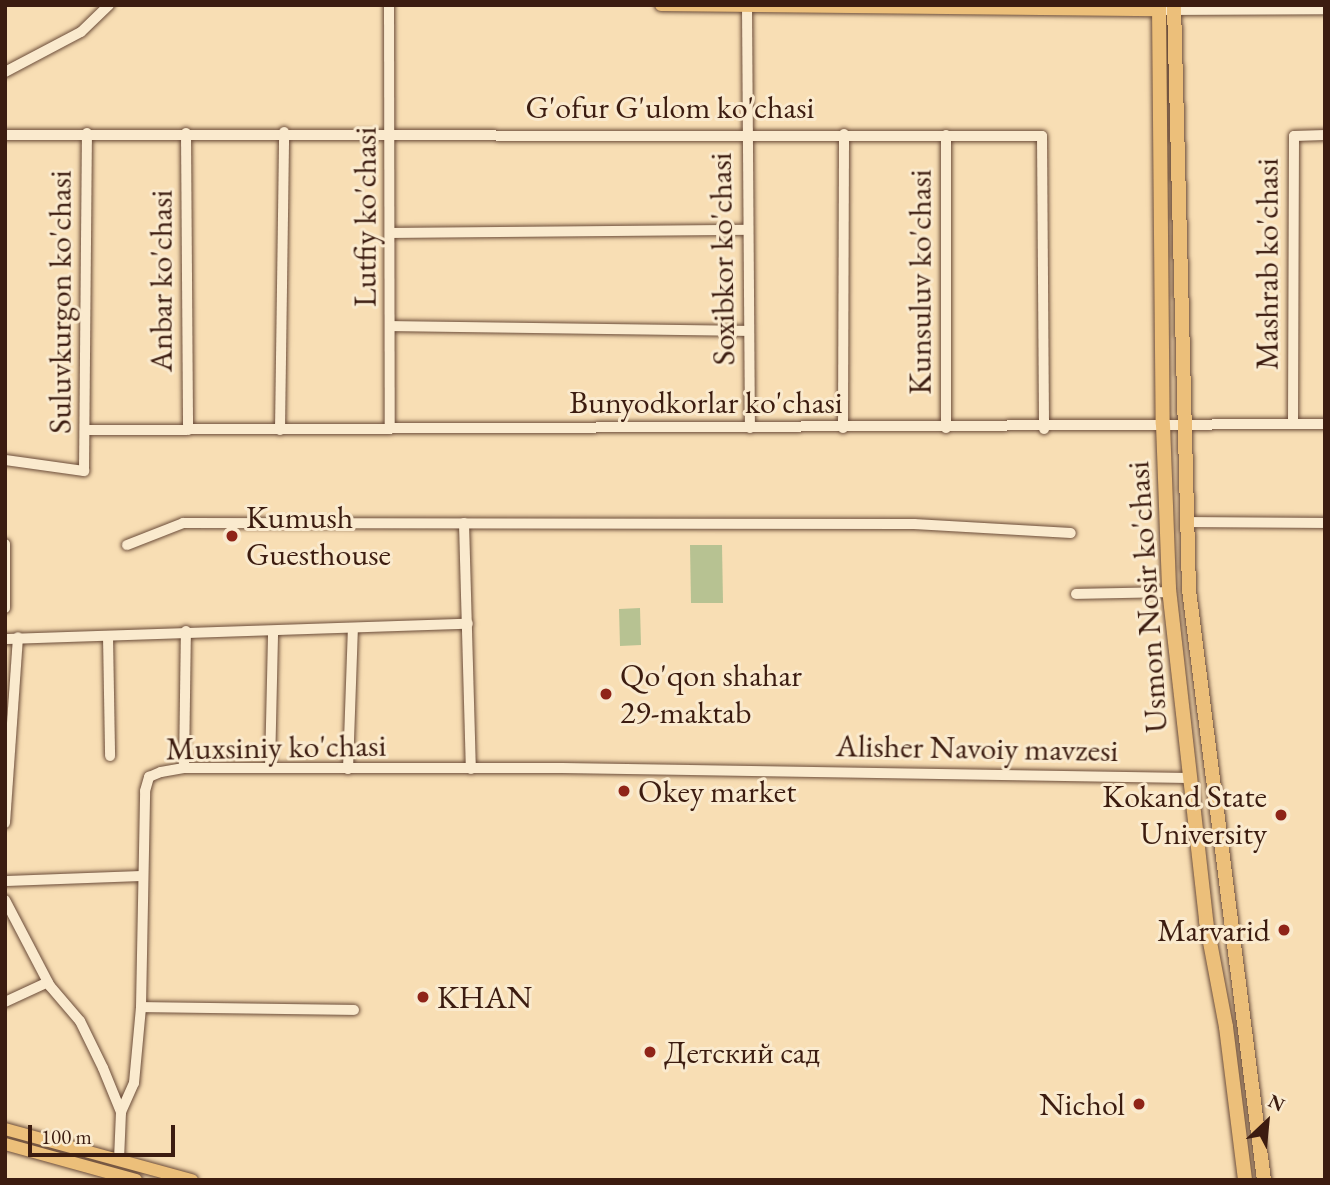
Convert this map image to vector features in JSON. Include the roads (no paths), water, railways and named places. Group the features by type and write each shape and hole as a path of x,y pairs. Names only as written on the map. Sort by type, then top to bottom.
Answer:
{"highway":[{"name":"Usmon Nosir ko'chasi","path":"1167,7 1191,603 1264,1180"},
{"name":"Usmon Nosir ko'chasi","path":"1167,7 1163,424 1169,592 1189,778 1245,1180"}],"main road":[{"path":"662,5 1167,7"},
{"path":"5,1129 192,1180"},
{"path":"5,1144 136,1180"}],"street":[{"path":"5,72 81,32 109,5"},
{"name":"Lutfiy ko'chasi","path":"389,5 393,132 390,429"},
{"name":"Soxibkor ko'chasi","path":"747,6 750,428"},
{"path":"1167,7 1325,9"},
{"path":"280,430 284,132"},
{"name":"G'ofur G'ulom ko'chasi","path":"5,135 393,132 1042,136 1044,429"},
{"name":"Suluvkurgon ko'chasi","path":"5,460 84,471 88,430 87,133"},
{"name":"Anbar ko'chasi","path":"186,133 188,430"},
{"path":"843,428 844,134"},
{"name":"Kunsuluv ko'chasi","path":"946,135 946,428"},
{"name":"Mashrab ko'chasi","path":"1293,424 1294,136 1325,135"},
{"path":"392,233 748,230"},
{"path":"391,326 749,331"},
{"name":"Bunyodkorlar ko'chasi","path":"88,430 1044,429 1163,424 1325,424"},
{"path":"1186,522 1325,523"},
{"path":"127,545 184,523 914,524 1071,533"},
{"path":"464,523 471,769"},
{"path":"5,544 5,608"},
{"path":"1076,594 1169,592"},
{"path":"5,639 186,631 273,631 468,624"},
{"path":"348,769 353,628"},
{"path":"184,768 186,631"},
{"path":"270,768 273,631"},
{"path":"108,636 110,756"},
{"path":"5,823 18,637"},
{"name":"Muxsiniy ko'chasi","path":"121,1112 134,1083 141,1007 145,790 149,777 184,768 471,769"},
{"name":"Alisher Navoiy mavzesi","path":"471,769 1189,778"},
{"path":"5,881 143,876"},
{"path":"5,900 48,982 79,1021 121,1112 119,1160"},
{"path":"5,1002 48,982"},
{"path":"141,1007 354,1010"}],"place":[{"name":"Kumush Guesthouse","path":"232,536"},
{"name":"Qo'qon shahar 29-maktab","path":"606,694"},
{"name":"Okey market","path":"624,791"},
{"name":"Kokand State University","path":"1281,815"},
{"name":"Marvarid","path":"1284,930"},
{"name":"KHAN","path":"423,997"},
{"name":"Детский сад","path":"650,1052"},
{"name":"Nichol","path":"1139,1104"}]}
